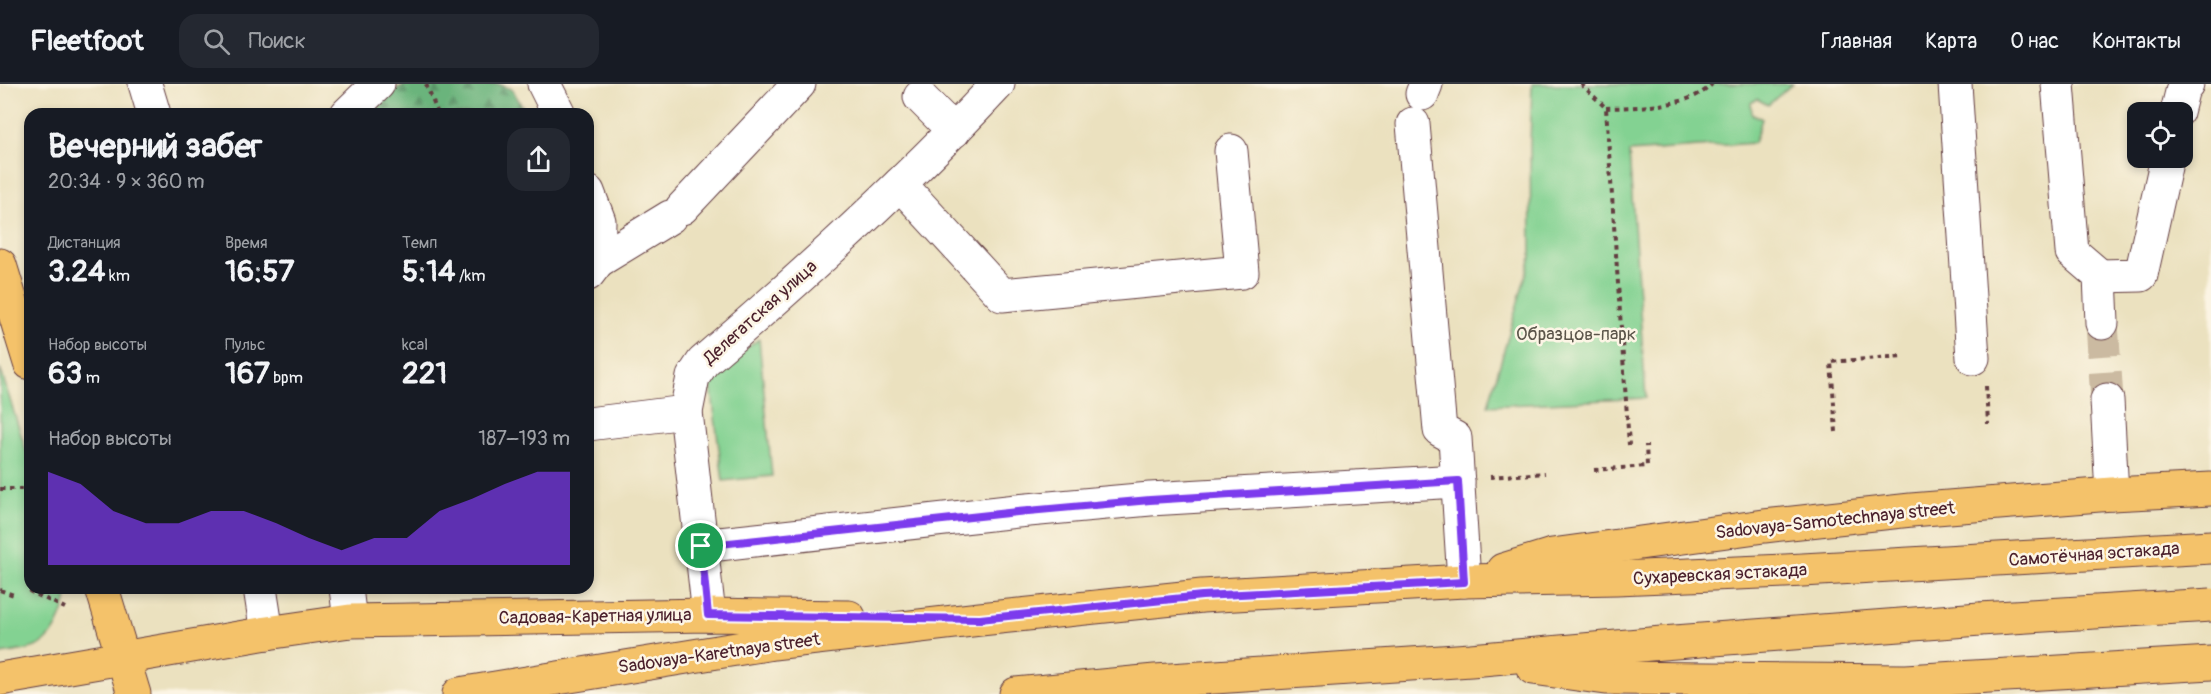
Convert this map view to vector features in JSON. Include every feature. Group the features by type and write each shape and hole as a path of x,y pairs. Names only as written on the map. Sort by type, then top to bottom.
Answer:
{"main road":[{"path":"0,265 24,343"},
{"name":"Sadovaya-Samotechnaya street","path":"1464,582 1552,555 1764,526 1911,510 2112,494 2211,489"},
{"name":"Самотёчная эстакада","path":"1976,561 2211,547"},
{"name":"Сухаревская эстакада","path":"1464,582 1617,578 1976,561"},
{"name":"Садовая-Каретная улица","path":"0,679 350,621 708,615 980,619 1202,596 1464,582"},
{"path":"104,594 134,694"},
{"path":"1016,694 1155,681 1471,660 1980,619 2211,605"},
{"name":"Sadovaya-Karetnaya street","path":"459,694 773,643 980,619"},
{"path":"1471,660 1606,678 1776,681 1906,681 2211,663"}],"street":[{"path":"145,84 152,108"},
{"path":"353,108 378,84"},
{"path":"544,84 556,108"},
{"path":"594,267 676,213 799,84"},
{"name":"Делегатская улица","path":"708,615 686,412 693,377 703,362 900,184 998,84"},
{"path":"1955,84 1973,358"},
{"path":"2058,84 2072,252 2100,276 2141,275 2165,168"},
{"path":"2180,102 2184,84 2187,84"},
{"path":"920,97 954,131"},
{"path":"1413,124 1440,430 1455,438 1464,582"},
{"path":"900,184 1002,295 1242,272 1231,151"},
{"path":"594,208 599,221 594,260"},
{"path":"2100,276 2102,323"},
{"path":"2107,400 2112,494"},
{"path":"594,423 686,412"},
{"path":"701,546 1139,500 1458,481"},
{"path":"261,594 267,633"},
{"path":"347,594 350,621"},
{"path":"1705,694 1776,681"}],"path":[{"path":"426,84 436,108"},
{"path":"1581,84 1606,108 1629,445"},
{"path":"1606,108 1642,107 1682,101 1707,89 1712,84"},
{"path":"1836,432 1831,362 1902,356"},
{"path":"1986,394 1988,424"},
{"path":"1594,470 1647,466 1646,445"},
{"path":"1495,476 1545,473"},
{"path":"0,489 22,489"},
{"path":"0,590 14,595"},
{"path":"35,594 65,608"}],"green space":[{"path":"407,84 498,84 512,89 523,108 374,108 391,91"},
{"name":"Образцов-парк","path":"1532,84 1792,84 1768,105 1757,99 1751,103 1752,114 1762,119 1754,143 1629,152 1646,398 1488,406 1531,257"},
{"path":"759,339 772,476 723,481 710,378"},
{"path":"0,368 24,444 24,594 67,594 56,628 44,642 30,649 0,654"}],"tunnel":[{"path":"2102,323 2107,400"}],"route":[{"path":"1458,481 1464,582 1202,596 980,619 708,615 701,546 1150,500 1458,481"}]}
